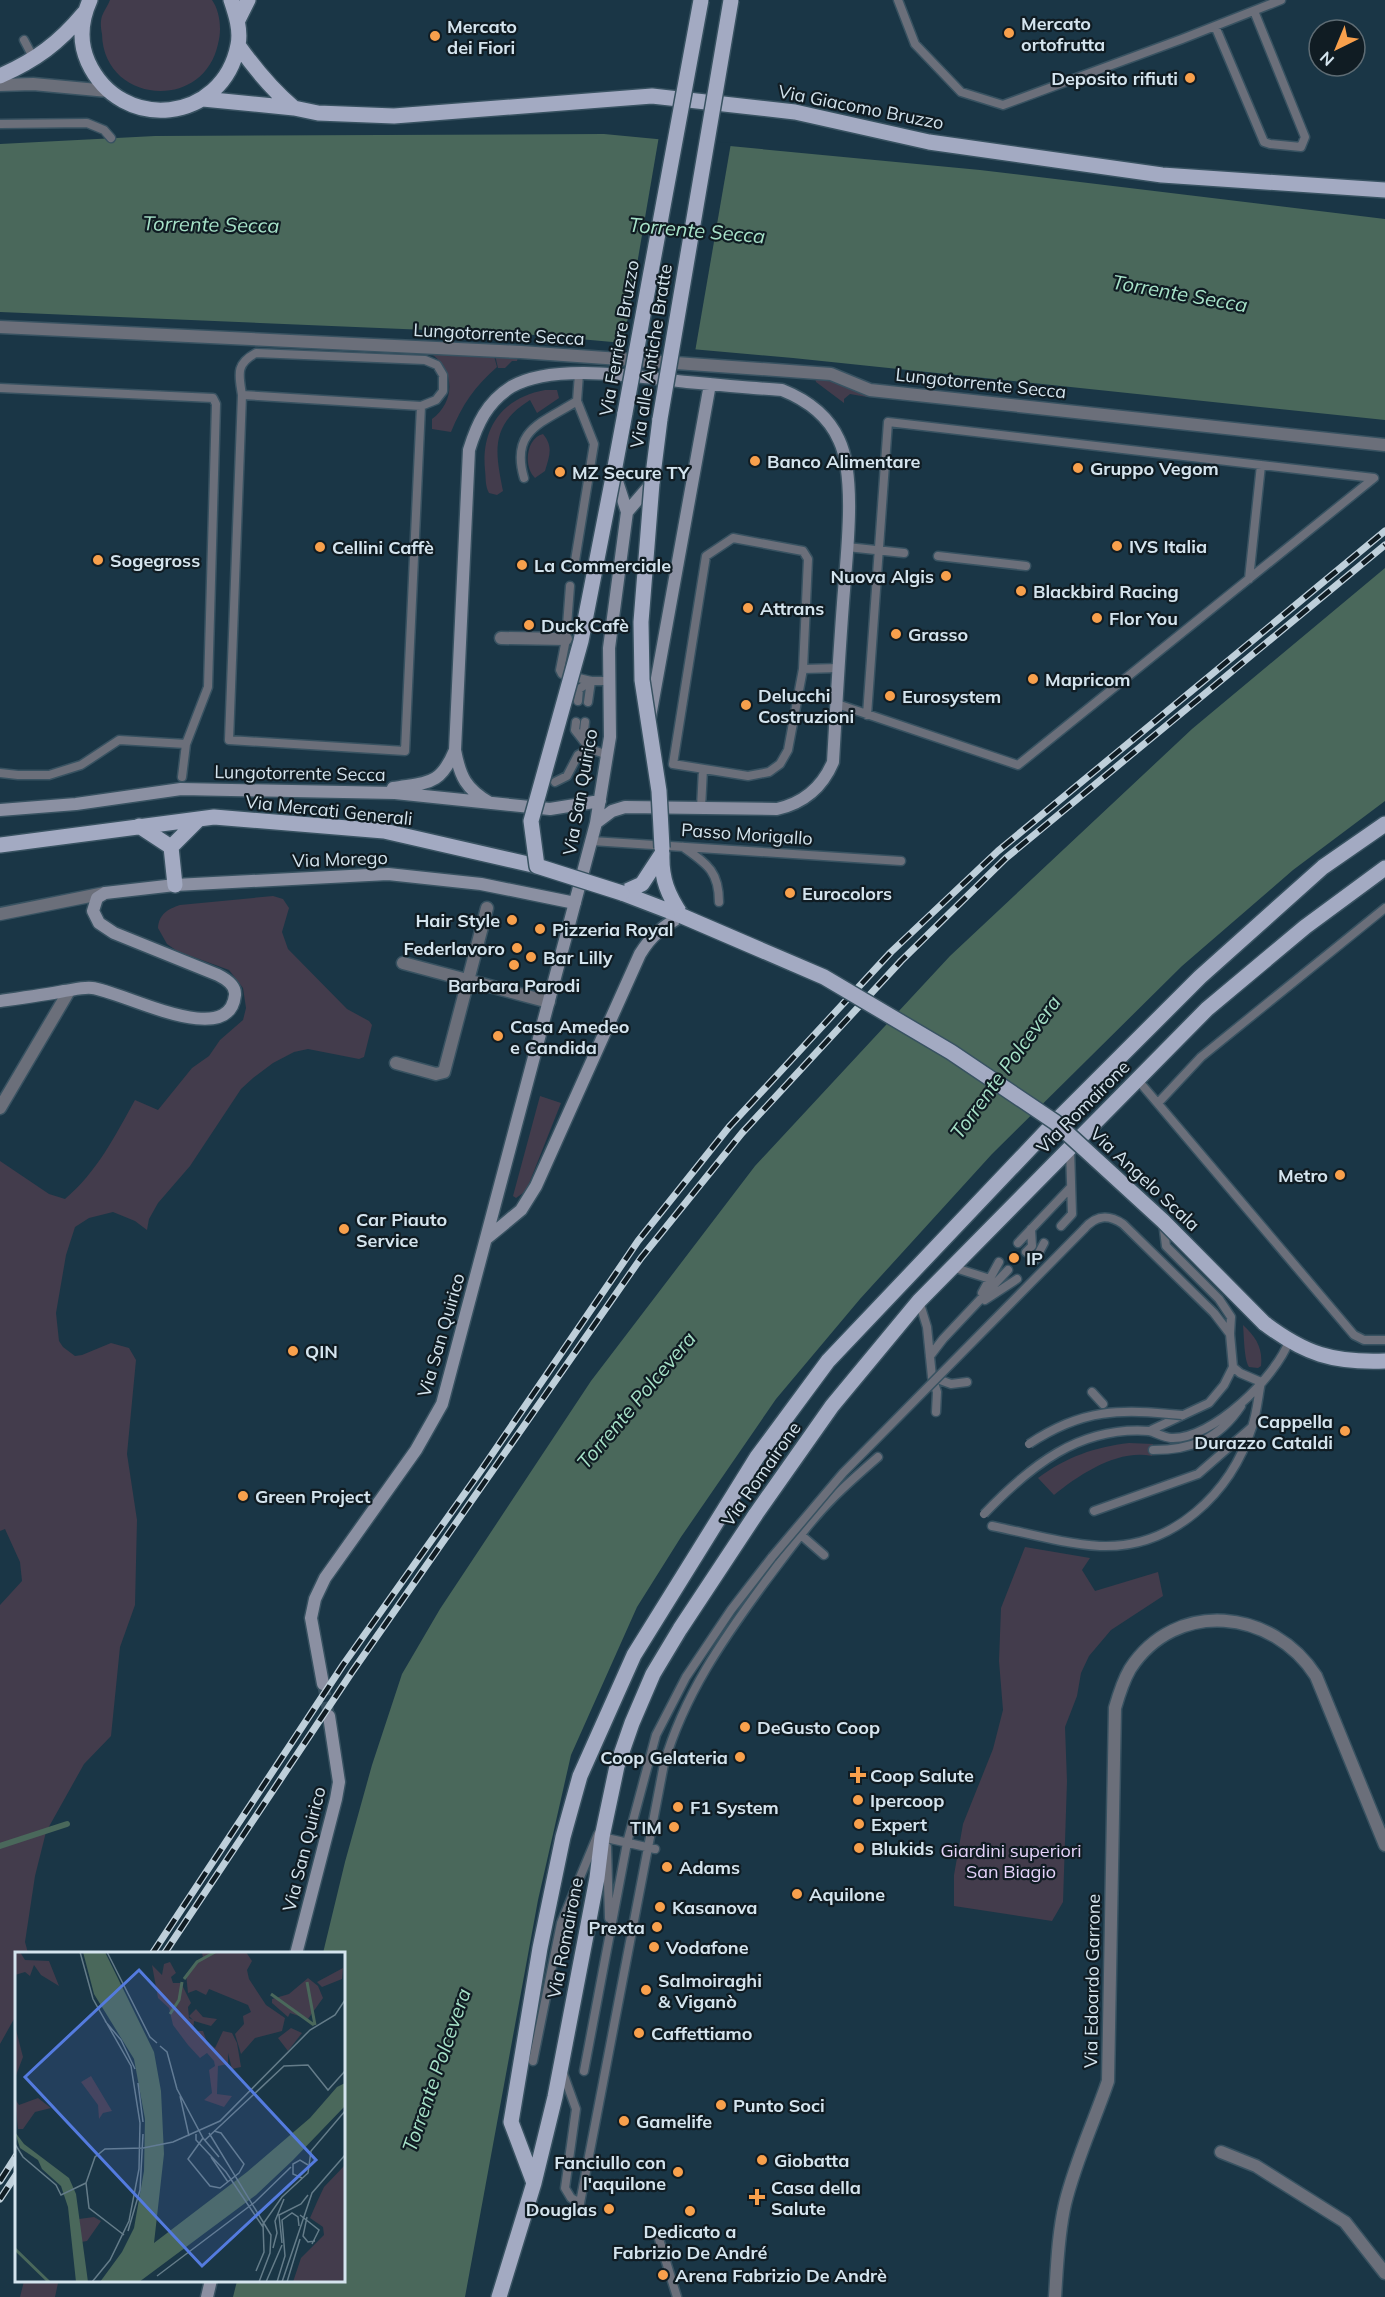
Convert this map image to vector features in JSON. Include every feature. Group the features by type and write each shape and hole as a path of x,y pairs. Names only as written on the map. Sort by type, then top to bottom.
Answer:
{"main road":[{"path":"87,6 82,34 85,55 94,74 108,91 129,105 154,111 180,109 203,99 220,84 232,66 238,45 238,20 231,0"},
{"path":"238,20 248,0"},
{"name":"Via Ferriere Bruzzo","path":"614,472 701,0"},
{"name":"Via alle Antiche Bratte","path":"681,916 665,888 662,872 659,791 642,680 641,622 657,440 730,0"},
{"path":"0,76 33,59 65,36 87,6"},
{"path":"238,45 256,72 294,108"},
{"name":"Via Giacomo Bruzzo","path":"203,99 294,108 318,113 394,116 652,96 795,112 929,142 1162,175 1385,190"},
{"path":"490,803 468,786 459,772 455,750 469,450 477,424 490,405 511,387 535,377 579,374 611,374 782,390 806,401 826,418 839,439 846,464 847,547 833,762 820,785 808,796 796,803 777,809 625,807 612,811 596,823"},
{"name":"Via alle Antiche Bratte","path":"650,721 710,384"},
{"path":"537,866 531,821 581,641 614,472"},
{"name":"Via San Quirico","path":"323,1684 311,1618 315,1599 325,1578 416,1450 442,1404 592,841 608,754 611,714 608,681 609,648 627,512 614,472"},
{"path":"627,512 652,483"},
{"path":"371,793 435,780 447,767 455,750"},
{"name":"Lungotorrente Secca","path":"0,810 76,804 181,789 395,793 550,809 600,801"},
{"name":"Via Mercati Generali","path":"0,845 214,817 384,831 537,866"},
{"path":"171,847 199,819"},
{"path":"534,2183 511,2122 540,1948 563,1837 580,1776 634,1655 751,1467 828,1360 1055,1122 1200,977 1323,867 1385,824"},
{"path":"139,826 171,847"},
{"path":"171,847 175,885"},
{"path":"622,893 642,884 662,854"},
{"name":"Via Angelo Scala","path":"537,866 622,893 825,977 951,1052 1055,1122 1163,1221 1264,1323 1288,1341 1331,1358 1385,1361"},
{"name":"Via Romairone","path":"499,2297 534,2183 560,2067 617,1766 653,1674 680,1629 756,1514 832,1406 919,1301 1207,1009 1305,927 1385,868"},
{"name":"Via Morego","path":"105,893 175,885 388,874 481,884 575,903"},
{"path":"0,1001 92,988 200,1020 220,1018 232,1007 235,990 228,981 106,930 99,923 93,911 97,898 105,893"},
{"path":"485,1239 521,1210 536,1186 640,954 664,925 681,916"},
{"name":"Via San Quirico","path":"296,1952 339,1782 329,1716"},
{"path":"207,2297 211,2282"}],"street":[{"path":"0,85 33,84 108,91"},
{"name":"Lungotorrente Secca","path":"0,327 521,352 831,374 870,390 1385,445"},
{"path":"501,638 566,639"},
{"name":"Via Morego","path":"0,914 105,893"},
{"path":"396,1064 436,1074 444,1072 487,908"},
{"path":"403,963 549,1002"},
{"path":"0,1108 69,991"},
{"name":"Via Edoardo Garrone","path":"1055,2297 1065,2205 1081,2151 1108,2081 1115,1708 1122,1685 1131,1667 1150,1646 1163,1637 1197,1623 1226,1621 1241,1623 1268,1631 1284,1641 1297,1652 1316,1676 1385,1845"},
{"path":"1221,2152 1256,2166 1345,2222 1385,2273"}],"lane":[{"path":"898,0 915,44 961,92 1003,105 1281,0"},
{"path":"1215,26 1264,142 1301,147 1305,137 1254,11"},
{"path":"24,40 33,59"},
{"path":"0,124 87,123 104,130 111,138"},
{"path":"242,396 421,406 436,400 443,391 443,375 436,366 425,360 256,353 242,364 239,374 242,396 229,740 405,751 421,406"},
{"path":"574,567 594,444 577,401 579,374"},
{"path":"0,388 213,398 216,404 208,687 186,744 182,777"},
{"path":"524,478 520,465 520,451 525,436 577,401"},
{"path":"837,704 867,715 1018,765 1374,478 888,422 867,715"},
{"path":"1249,579 1261,465"},
{"path":"733,538 802,551 807,554 803,669 788,750 780,764 769,772 748,776 673,764 706,556 733,538"},
{"path":"847,547 904,553"},
{"path":"938,556 1026,566"},
{"path":"570,586 566,639 560,670 562,674 591,681 608,681"},
{"path":"803,669 839,668"},
{"path":"578,701 579,689 591,681"},
{"path":"588,702 591,681"},
{"path":"580,722 575,730 582,740 590,749 608,754"},
{"path":"0,773 49,775 81,765 119,740 186,744"},
{"path":"555,782 567,776 578,755 590,749"},
{"path":"701,808 703,769"},
{"name":"Passo Morigallo","path":"592,841 901,861"},
{"path":"683,847 709,866 719,885 719,902"},
{"path":"1158,1103 1201,1057 1385,908"},
{"path":"1137,1079 1354,1335 1364,1340 1385,1340"},
{"path":"1061,1226 1072,1214 1070,1149"},
{"path":"1018,1243 1071,1187"},
{"path":"584,2071 627,1843 656,1735 686,1677 731,1611 772,1557 843,1473 1090,1222 1101,1217 1114,1218 1123,1224 1214,1312 1230,1334"},
{"path":"1149,1431 1209,1403 1224,1385 1233,1366 1231,1317 1219,1299 1166,1246 1163,1221"},
{"path":"1026,1252 1032,1246 1031,1229"},
{"path":"1035,1260 1044,1243"},
{"path":"975,1306 999,1262"},
{"path":"952,1267 990,1279"},
{"path":"930,1356 1008,1270"},
{"path":"975,1306 1017,1279"},
{"path":"919,1301 927,1327 932,1377 937,1392 936,1413"},
{"path":"984,1514 1019,1479 1042,1461 1097,1435 1130,1430 1149,1431 1171,1438 1204,1430 1248,1396 1283,1356 1288,1341"},
{"path":"1233,1366 1240,1373 1261,1382"},
{"path":"932,1377 951,1384 967,1382"},
{"path":"992,1526 1091,1545 1125,1544 1146,1540 1168,1531 1188,1520 1206,1505 1233,1468 1252,1427 1261,1382"},
{"path":"1092,1392 1102,1404"},
{"path":"1153,1450 1175,1450 1196,1445 1219,1432 1233,1418 1248,1396"},
{"path":"1029,1444 1066,1422 1097,1413 1137,1410 1182,1415"},
{"path":"1094,1511 1198,1474 1252,1427"},
{"path":"560,2067 576,2109 565,2188 571,2198 580,2203 651,1848 664,1764 673,1735 686,1705 722,1640 801,1535 834,1497 878,1457"},
{"path":"801,1535 824,1555"},
{"path":"533,2061 561,1923 607,1811"},
{"path":"609,1933 604,1838 651,1848"},
{"path":"659,2239 677,2297"}],"green space":[{"path":"110,0 212,0 220,21 220,33 209,66 194,81 175,89 155,91 135,86 118,74 107,57 101,23"},
{"path":"430,353 494,356 497,367 470,396 451,432 432,429 432,419 445,403 449,394 449,385 444,368"},
{"path":"495,355 518,357 517,361 512,361 505,368 498,368"},
{"path":"818,376 868,393 867,397 850,394 844,399 844,403 816,382 815,378"},
{"path":"545,390 557,390 559,398 537,413 530,400 517,409 502,429 497,451 503,491 497,495 489,493 486,482 485,455 491,428 497,417 517,400"},
{"path":"543,434 549,443 549,457 545,471 535,478 529,467 528,453 533,441"},
{"path":"273,896 283,899 289,908 282,932 288,949 347,1009 372,1025 364,1057 359,1059 308,1049 294,1052 273,1063 253,1078 241,1089 190,1166 158,1203 149,1219 147,1230 135,1221 113,1212 89,1218 75,1227 66,1255 56,1313 59,1341 75,1356 111,1343 129,1348 136,1360 127,1454 137,1520 135,1605 120,1647 111,1736 84,1764 46,1832 35,1876 25,1942 28,1952 15,1952 15,2019 0,2044 0,1605 22,1581 20,1562 5,1529 0,1531 0,1161 49,1194 65,1199 96,1165 135,1100 158,1110 192,1068 209,1056 220,1040 243,1020 246,1008 243,988 229,970 177,951 167,944 158,928 162,916 168,910 180,905"},
{"path":"540,1096 561,1103 526,1191 516,1198 513,1196"},
{"path":"1243,1325 1255,1338 1260,1348 1261,1366 1258,1368 1249,1367 1247,1364"},
{"path":"1129,1443 1153,1444 1152,1456 1126,1456 1100,1465 1054,1495 1038,1478 1059,1464 1081,1454"},
{"name":"Giardini superiori San Biagio","path":"1025,1547 1090,1558 1082,1570 1095,1591 1158,1572 1163,1596 1111,1630 1089,1656 1081,1673 1077,1696 1065,1727 1067,1781 1063,1902 1052,1921 954,1906 954,1875 963,1824 993,1749 1003,1710 999,1661 1001,1608"},
{"path":"24,2282 58,2283 55,2297 20,2297"}],"water":[{"name":"Torrente Secca","path":"604,134 980,170 1385,219 1385,420 793,358 523,334 0,312 0,144 155,136"},
{"name":"Torrente Polcevera","path":"1385,568 1385,801 1293,870 1182,966 992,1154 860,1299 776,1399 681,1537 637,1607 571,1755 538,1900 465,2297 233,2297 237,2282 345,2282 345,1952 323,1952 372,1765 402,1674 440,1609 591,1381 755,1166 950,956 1192,729"}],"pier":[{"path":"659,136 731,143 695,352 623,346"}],"waterway":[{"path":"0,1846 67,1824"}],"tunnel":[{"path":"323,1684 329,1716"}],"railway":[{"path":"153,1952 343,1665 482,1469 638,1241 729,1127 891,952 998,851 1385,531"},
{"path":"165,1952 352,1672 641,1258 742,1133 901,961 1006,858 1385,545"},
{"path":"0,2181 15,2158"},
{"path":"0,2199 15,2176"}],"place":[{"name":"Mercato ortofrutta","path":"1009,33"},
{"name":"Mercato dei Fiori","path":"435,36"},
{"name":"Deposito rifiuti","path":"1190,78"},
{"name":"Banco Alimentare","path":"755,461"},
{"name":"Gruppo Vegom","path":"1078,468"},
{"name":"MZ Secure TY","path":"560,472"},
{"name":"IVS Italia","path":"1117,546"},
{"name":"Cellini Caffè","path":"320,547"},
{"name":"Sogegross","path":"98,560"},
{"name":"La Commerciale","path":"522,565"},
{"name":"Nuova Algis","path":"946,576"},
{"name":"Blackbird Racing","path":"1021,591"},
{"name":"Attrans","path":"748,608"},
{"name":"Flor You","path":"1097,618"},
{"name":"Duck Cafè","path":"529,625"},
{"name":"Grasso","path":"896,634"},
{"name":"Mapricom","path":"1033,679"},
{"name":"Eurosystem","path":"890,696"},
{"name":"Delucchi Costruzioni","path":"746,705"},
{"name":"Eurocolors","path":"790,893"},
{"name":"Hair Style","path":"512,920"},
{"name":"Pizzeria Royal","path":"540,929"},
{"name":"Federlavoro","path":"517,948"},
{"name":"Bar Lilly","path":"531,957"},
{"name":"Barbara Parodi","path":"514,965"},
{"name":"Casa Amedeo e Candida","path":"498,1036"},
{"name":"Metro","path":"1340,1175"},
{"name":"Car Piauto Service","path":"344,1229"},
{"name":"IP","path":"1014,1258"},
{"name":"QIN","path":"293,1351"},
{"name":"Cappella Durazzo Cataldi","path":"1345,1431"},
{"name":"Green Project","path":"243,1496"},
{"name":"DeGusto Coop","path":"745,1727"},
{"name":"Coop Gelateria","path":"740,1757"},
{"name":"Coop Salute","path":"858,1775"},
{"name":"Ipercoop","path":"858,1800"},
{"name":"F1 System","path":"678,1807"},
{"name":"Expert","path":"859,1824"},
{"name":"TIM","path":"674,1827"},
{"name":"Blukids","path":"859,1848"},
{"name":"Adams","path":"667,1867"},
{"name":"Aquilone","path":"797,1894"},
{"name":"Kasanova","path":"660,1907"},
{"name":"Prexta","path":"657,1927"},
{"name":"Vodafone","path":"654,1947"},
{"name":"Salmoiraghi & Viganò","path":"646,1990"},
{"name":"Caffettiamo","path":"639,2033"},
{"name":"Punto Soci","path":"721,2105"},
{"name":"Gamelife","path":"624,2121"},
{"name":"Giobatta","path":"762,2160"},
{"name":"Fanciullo con l'aquilone","path":"678,2172"},
{"name":"Casa della Salute","path":"757,2197"},
{"name":"Douglas","path":"609,2209"},
{"name":"Dedicato a Fabrizio De André","path":"690,2211"},
{"name":"Arena Fabrizio De Andrè","path":"663,2275"}]}
